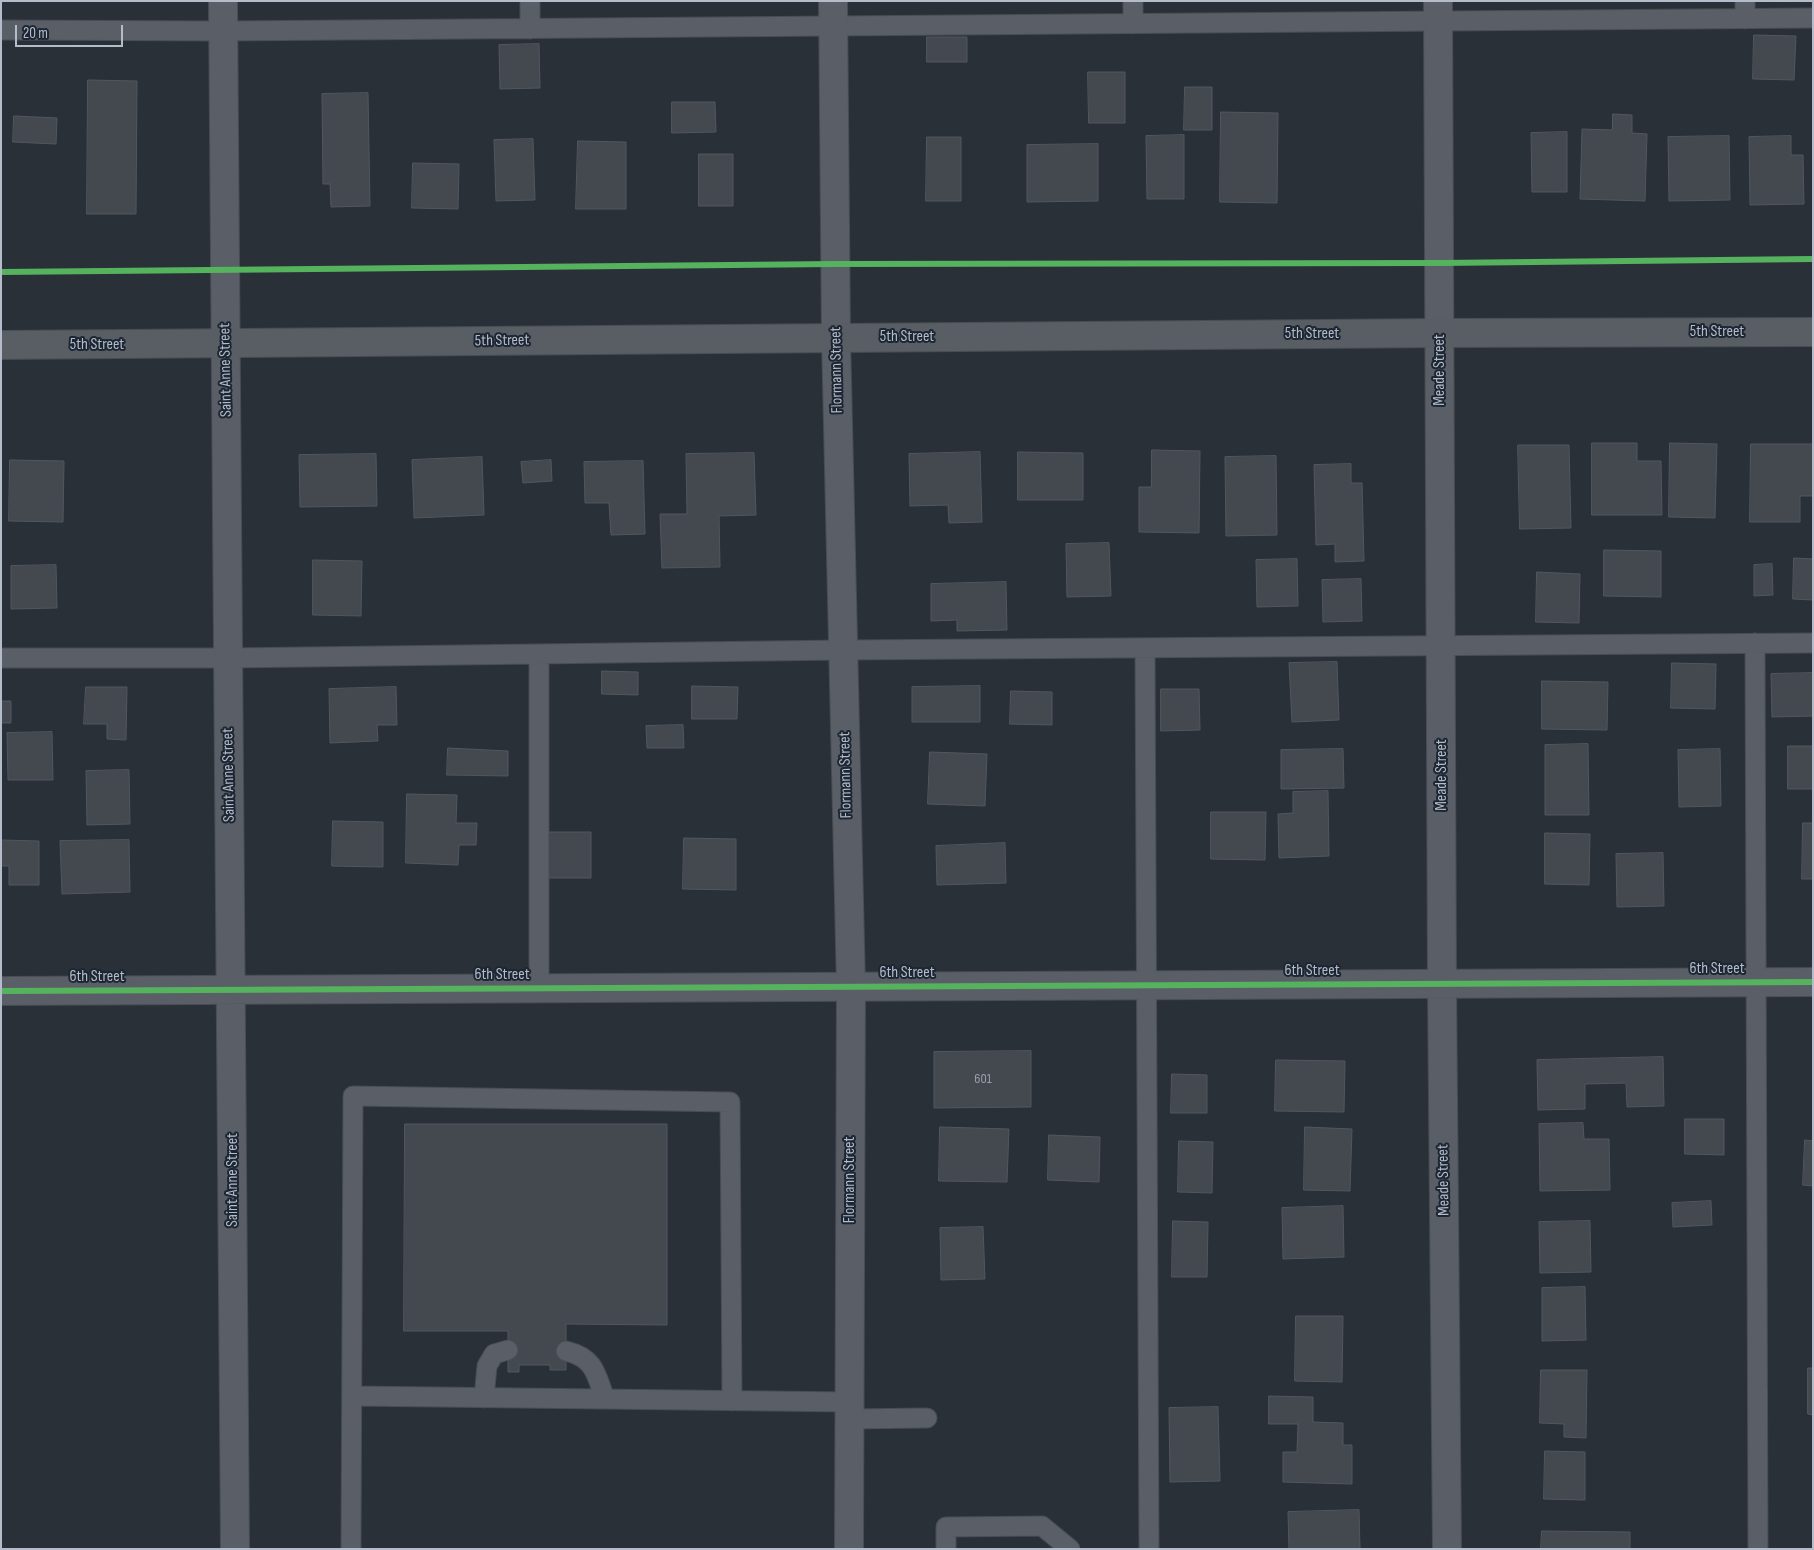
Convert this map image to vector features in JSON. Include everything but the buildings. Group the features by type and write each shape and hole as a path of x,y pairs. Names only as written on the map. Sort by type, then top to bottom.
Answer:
{"main road":[{"name":"5th Street","path":"1,345 1440,333 1813,332"}],"street":[{"name":"Saint Anne Street","path":"223,1 235,1549"},
{"name":"Meade Street","path":"1438,11 1442,984 1448,1549"},
{"name":"Flormann Street","path":"834,14 836,338 851,987 849,1549"},
{"name":"6th Street","path":"1,991 1813,982"}],"lane":[{"path":"530,1 530,29"},
{"path":"1133,1 1133,24"},
{"path":"1,30 530,29 834,14 1133,24 1438,11 1745,10 1813,18"},
{"path":"1755,643 1758,1549"},
{"path":"1,658 228,658 843,650 1813,643"},
{"path":"1145,648 1149,1549"},
{"path":"539,654 539,989"},
{"path":"351,1549 354,1096 730,1102 732,1401"},
{"path":"484,1398 486,1366 494,1354 508,1350"},
{"path":"566,1351 580,1354 593,1365 605,1399"},
{"path":"353,1396 732,1401 927,1418"},
{"path":"946,1549 946,1527 1032,1526 1042,1526 1070,1549"}],"cycle path":[{"path":"1,272 835,264 1440,263 1813,259"},
{"path":"1,991 1813,982"}]}
